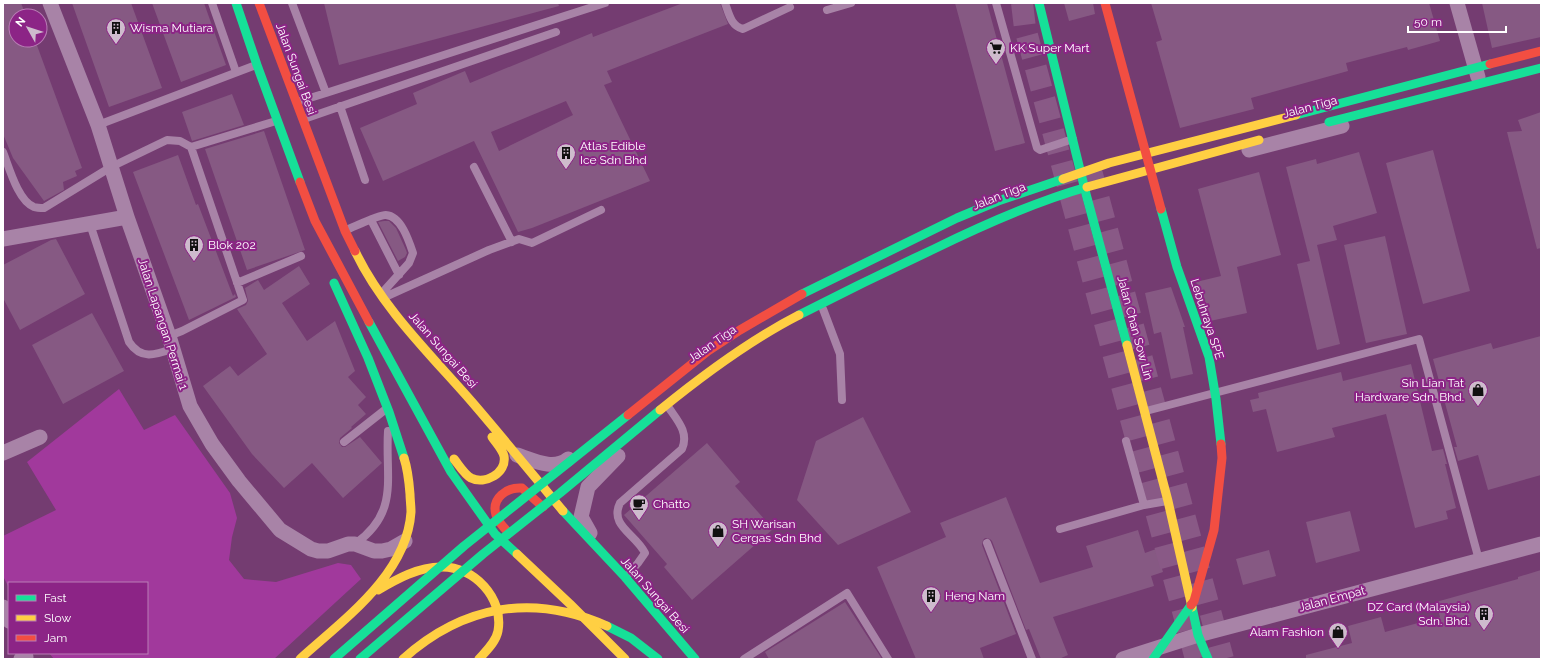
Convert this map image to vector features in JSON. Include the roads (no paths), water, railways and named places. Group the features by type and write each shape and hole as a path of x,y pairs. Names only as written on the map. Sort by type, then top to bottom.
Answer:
{"main road":[{"path":"236,3 257,65 279,120 315,221 325,261"},
{"name":"Jalan Sungai Besi","path":"259,3 345,230 363,268 406,328 472,402 572,522 625,577 695,659"},
{"name":"Jalan Chan Sow Lin","path":"1039,3 1086,194 1168,501 1198,635 1208,659"},
{"name":"Lebuhraya SPE","path":"1105,3 1177,267 1209,357 1216,399 1222,458 1214,530 1194,600 1153,659"},
{"path":"334,659 464,546 708,351 768,312 808,290 985,206 1087,170 1541,51"},
{"path":"360,659 483,554 560,493 688,387 732,356 791,319 847,290 965,234 1030,206 1080,189 1260,139 1476,86 1541,68"},
{"path":"1153,141 1163,179"},
{"path":"315,221 400,381 462,489 495,534 570,604 625,659"},
{"name":"Lebuhraya SPE","path":"1175,225 1185,263 1209,328"},
{"path":"300,659 372,594 382,582 405,541 411,512 408,468 368,358 331,276"},
{"path":"400,381 461,469 475,480 493,477 503,466 504,460 500,448 438,364"},
{"path":"1223,379 1228,401"},
{"path":"1162,659 1200,605 1222,531 1231,460 1230,438"},
{"path":"551,515 522,488 518,487 507,490 495,503 496,514 504,527 570,604"},
{"path":"372,594 404,575 421,569 450,567 467,571 480,581 490,592 496,603 498,617 498,632 489,648 479,659"},
{"path":"613,577 687,650"},
{"path":"403,659 433,635 464,619 492,610 523,608 583,616 610,627 632,639 658,659"}],"street":[{"name":"Jalan Lapangan Permai 1","path":"50,3 98,125 127,217 171,343 190,406 212,444 239,481 280,530 311,549 318,551 328,551 348,544 355,544"},
{"path":"1457,3 1482,90"},
{"name":"Jalan Tiga","path":"516,455 546,465 564,462 685,363 745,320 776,301 890,242 1016,188 1080,167 1541,46"},
{"path":"599,550 581,517 588,487 644,429 669,408 742,357 791,326 823,309 996,225 1086,194 1541,74"},
{"path":"3,239 127,217"},
{"path":"3,453 40,437"},
{"path":"355,544 374,551 391,549 405,541"},
{"name":"Jalan Empat","path":"1123,659 1198,635 1541,544"},
{"path":"374,551 381,565 382,582"},
{"path":"3,607 8,619"}],"lane":[{"path":"212,3 236,72"},
{"path":"292,3 326,93"},
{"path":"296,103 605,3"},
{"path":"725,3 731,19 737,28 743,29 790,8"},
{"path":"827,10 851,3"},
{"path":"996,3 1037,148 1040,150 1073,140"},
{"path":"302,119 556,32"},
{"path":"98,125 257,65"},
{"path":"340,106 365,180"},
{"path":"191,147 279,120"},
{"path":"3,152 18,191 35,208 44,208 111,167 167,140 180,141 191,147 243,300 182,331 171,343 149,355 140,353 129,342 90,224"},
{"path":"474,167 512,242"},
{"path":"383,296 489,250 519,239 532,244 602,210"},
{"path":"345,230 385,214 393,216 406,232 413,253 409,263 383,296"},
{"path":"371,220 399,275"},
{"path":"237,283 301,256"},
{"path":"823,309 840,354 842,400"},
{"path":"1145,411 1419,339 1479,560"},
{"path":"625,577 645,553 618,519 617,510 620,503 682,449 685,438 683,428 669,408"},
{"path":"344,442 388,410"},
{"path":"355,544 362,539 376,524 386,506 389,477 387,445 388,410"},
{"path":"1126,441 1144,505"},
{"path":"1060,529 1144,505 1168,501"},
{"path":"987,543 1032,659"},
{"path":"744,659 756,656 847,593 888,659"}],"tunnel":[{"path":"1022,3 1025,28 1196,659"},
{"path":"1090,167 1223,659"}],"place":[{"name":"Wisma Mutiara","path":"116,45"},
{"name":"KK Super Mart","path":"996,65"},
{"name":"Atlas Edible Ice Sdn Bhd","path":"566,170"},
{"name":"Blok 202","path":"194,262"},
{"name":"Sin Lian Tat Hardware Sdn. Bhd.","path":"1478,407"},
{"name":"Chatto","path":"639,521"},
{"name":"SH Warisan Cergas Sdn Bhd","path":"718,548"},
{"name":"Heng Nam","path":"931,613"},
{"name":"DZ Card (Malaysia) Sdn. Bhd.","path":"1484,631"},
{"name":"Alam Fashion","path":"1338,649"}]}
